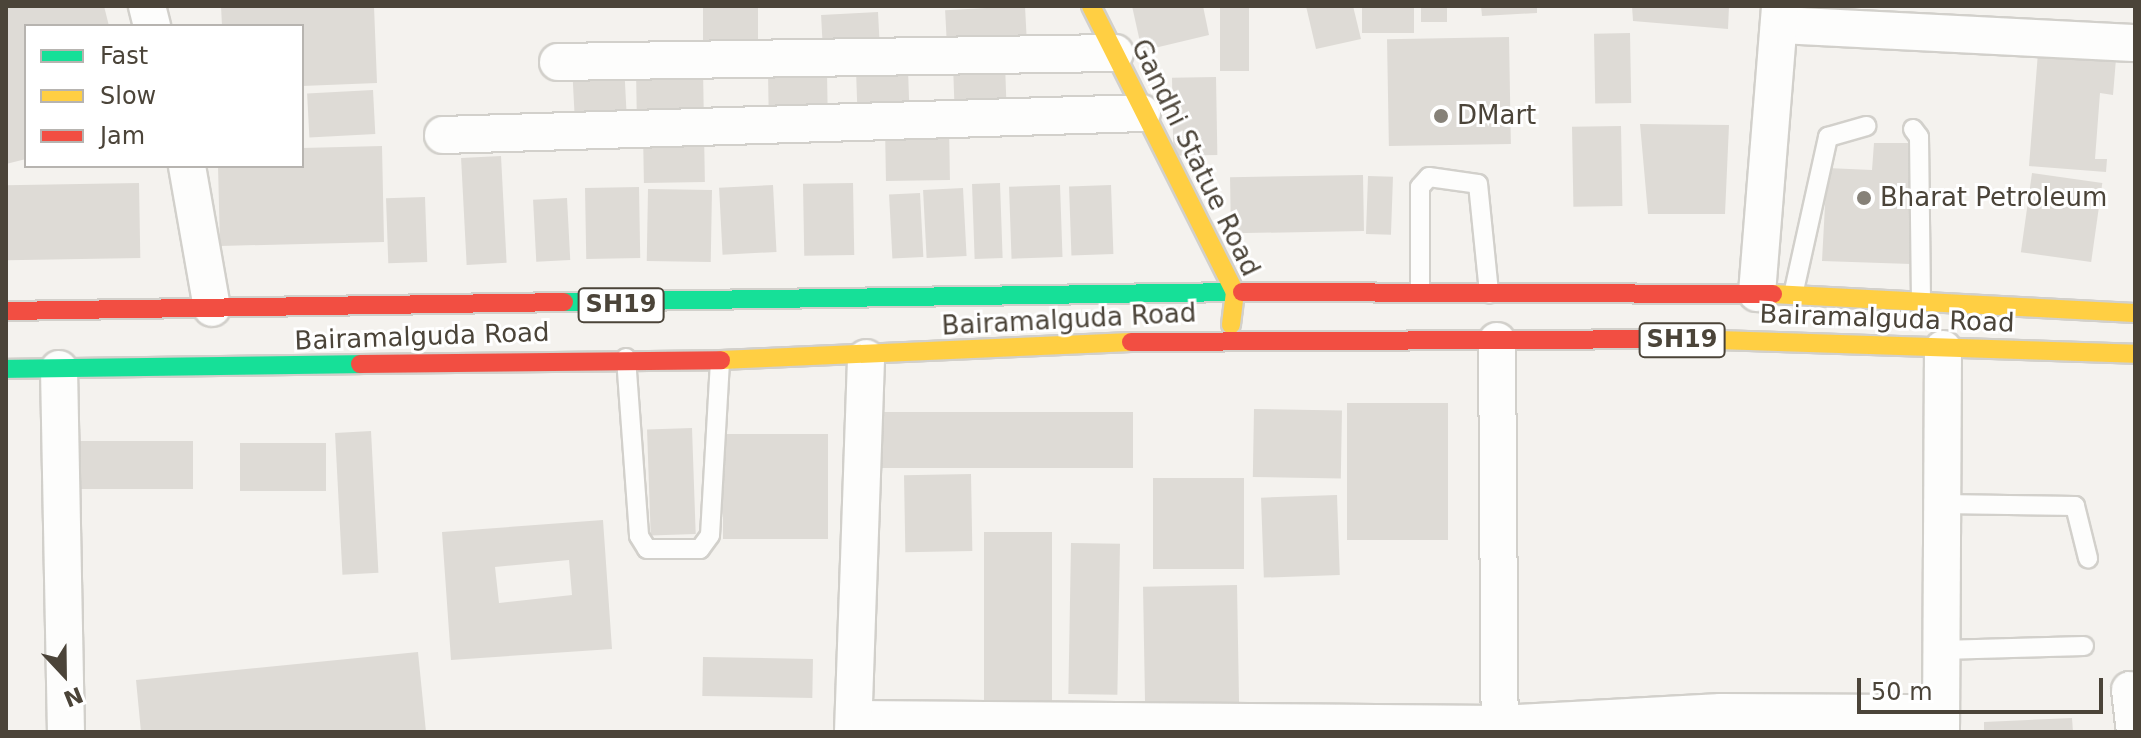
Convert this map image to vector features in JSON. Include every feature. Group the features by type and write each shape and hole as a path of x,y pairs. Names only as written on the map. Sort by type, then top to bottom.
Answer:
{"main road":[{"name":"Gandhi Statue Road","path":"1097,7 1142,113 1235,292 1230,336"},
{"name":"Bairamalguda Road","path":"6,311 1235,292 1757,293 2135,313"},
{"name":"Bairamalguda Road","path":"6,369 626,357 866,358 1230,336 1497,341 1734,339 2135,354"}],"street":[{"path":"1757,293 1780,16 2135,43"},
{"path":"558,62 1115,53"},
{"path":"443,135 1142,113"},
{"path":"187,168 212,308"},
{"path":"1497,341 1500,728"},
{"path":"866,358 853,726 1500,728 1721,712 1941,723 1943,349"},
{"path":"59,369 66,732"},
{"path":"2130,690 2135,732"}],"lane":[{"path":"1793,295 1828,137 1866,126"},
{"path":"1913,129 1919,137 1921,302"},
{"path":"1420,293 1420,187 1429,177 1478,184 1489,293"},
{"path":"626,357 639,536 647,549 700,549 710,535 720,358"},
{"path":"1942,504 2075,506 2088,558"},
{"path":"1941,650 2084,646"}],"building":[{"path":"6,6 104,6 108,24 24,24 24,160 6,164"},
{"path":"221,6 374,6 377,83 304,86 304,24 222,24"},
{"path":"703,6 758,6 758,59 703,59"},
{"path":"1025,6 1027,46 947,50 945,10"},
{"path":"1132,6 1203,6 1209,35 1142,51"},
{"path":"1220,6 1249,6 1249,71 1220,71"},
{"path":"1306,6 1353,6 1361,39 1316,49"},
{"path":"1362,6 1414,6 1414,33 1362,33"},
{"path":"1421,6 1447,6 1447,22 1421,22"},
{"path":"1481,6 1537,6 1537,13 1482,16"},
{"path":"1632,6 1729,6 1728,29 1633,21"},
{"path":"878,12 880,57 823,60 821,15"},
{"path":"1630,33 1631,103 1595,104 1594,34"},
{"path":"1509,37 1511,144 1389,146 1387,39"},
{"path":"2039,40 2117,47 2113,95 2100,93 2095,159 2107,159 2106,172 2029,166"},
{"path":"1005,63 1007,111 955,113 953,65"},
{"path":"624,64 627,120 575,123 572,67"},
{"path":"703,69 704,116 637,117 636,70"},
{"path":"908,69 909,107 857,109 856,71"},
{"path":"827,72 828,121 769,122 768,73"},
{"path":"1216,77 1217,155 1173,156 1172,78"},
{"path":"373,90 375,134 309,137 307,93"},
{"path":"1640,124 1729,125 1725,214 1648,214"},
{"path":"949,125 950,180 886,181 885,126"},
{"path":"1621,126 1622,206 1573,207 1572,127"},
{"path":"704,131 705,182 644,183 643,132"},
{"path":"1874,143 1912,143 1911,264 1822,261 1827,168 1872,170"},
{"path":"382,146 384,242 220,246 218,168 304,168 304,148"},
{"path":"501,156 507,263 467,265 461,158"},
{"path":"2032,173 2102,183 2091,262 2021,252"},
{"path":"1363,175 1364,231 1231,233 1230,177"},
{"path":"1368,176 1393,177 1391,235 1366,234"},
{"path":"139,183 140,258 7,260 6,185"},
{"path":"853,183 854,255 804,256 803,184"},
{"path":"1000,183 1003,258 975,259 972,184"},
{"path":"773,185 777,252 723,255 719,188"},
{"path":"1060,185 1063,257 1012,259 1009,187"},
{"path":"1111,185 1113,254 1071,255 1069,186"},
{"path":"639,187 640,258 586,259 585,188"},
{"path":"963,188 967,256 927,258 923,190"},
{"path":"648,189 712,190 711,262 647,261"},
{"path":"920,193 923,257 892,259 889,195"},
{"path":"425,197 427,262 388,263 386,198"},
{"path":"567,198 570,260 536,262 533,200"},
{"path":"1347,403 1448,403 1448,540 1347,540"},
{"path":"1254,409 1342,411 1341,479 1253,477"},
{"path":"873,412 1133,412 1133,468 873,468"},
{"path":"692,428 696,534 651,536 647,430"},
{"path":"371,431 378,573 342,575 335,433"},
{"path":"723,434 828,434 828,539 723,539"},
{"path":"74,441 193,441 193,489 74,489"},
{"path":"240,443 326,443 326,491 240,491"},
{"path":"971,474 972,551 905,552 904,475"},
{"path":"1153,478 1244,478 1244,569 1153,569"},
{"path":"1337,495 1340,575 1264,578 1261,498"},
{"path":"603,520 612,649 451,660 442,532","holes":["569,560 572,595 499,603 495,567"]},
{"path":"984,532 1052,532 1052,704 984,704"},
{"path":"1071,543 1120,544 1117,695 1068,694"},
{"path":"1237,585 1239,708 1145,710 1143,587"},
{"path":"418,652 426,732 141,732 136,680"},
{"path":"703,657 813,659 812,698 702,696"},
{"path":"2072,718 2073,732 1984,732 1984,722"}],"traffic: fast":[{"path":"564,302 1242,292"},
{"path":"6,369 360,364"}],"traffic: slow":[{"path":"1091,6 1235,292 1231,325"},
{"path":"1773,294 2135,313"},
{"path":"1688,339 2135,354"},
{"path":"721,360 1131,342"}],"traffic: jam":[{"path":"1242,292 1773,294"},
{"path":"6,311 564,302"},
{"path":"1131,342 1688,339"},
{"path":"360,364 721,360"}],"place":[{"name":"DMart","path":"1441,116"},
{"name":"Bharat Petroleum","path":"1864,198"}]}
